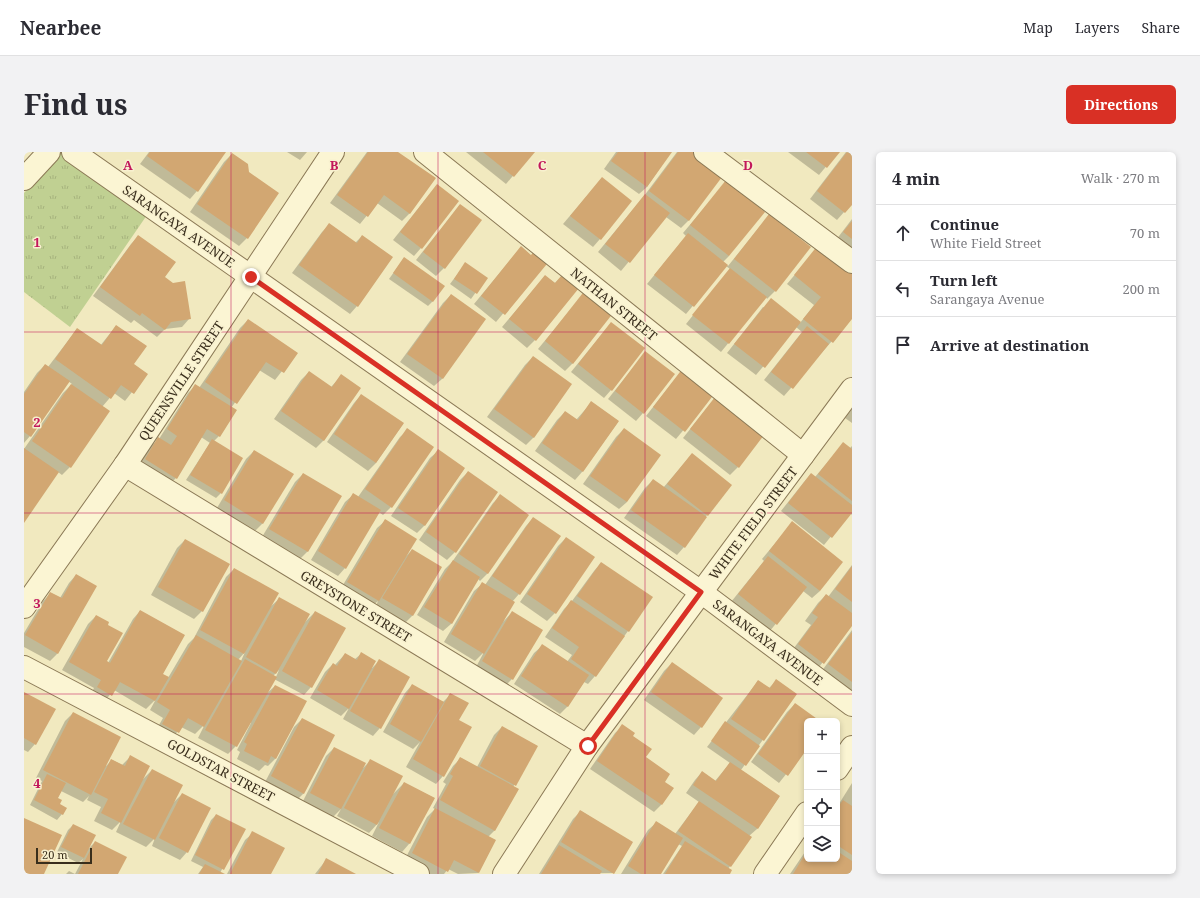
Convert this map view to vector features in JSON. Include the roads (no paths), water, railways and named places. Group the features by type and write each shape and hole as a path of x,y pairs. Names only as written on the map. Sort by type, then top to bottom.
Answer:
{"street":[{"path":"24,179 49,152"},
{"name":"SARANGAYA AVENUE","path":"73,152 701,592 852,705"},
{"name":"QUEENSVILLE STREET","path":"24,607 125,466 333,152"},
{"name":"NATHAN STREET","path":"425,152 803,455"},
{"path":"705,152 852,262"},
{"name":"WHITE FIELD STREET","path":"504,874 588,746 852,389"},
{"name":"GREYSTONE STREET","path":"125,466 588,746"},
{"name":"GOLDSTAR STREET","path":"24,667 418,874"},
{"path":"840,765 852,747"},
{"path":"765,874 804,816"}]}
